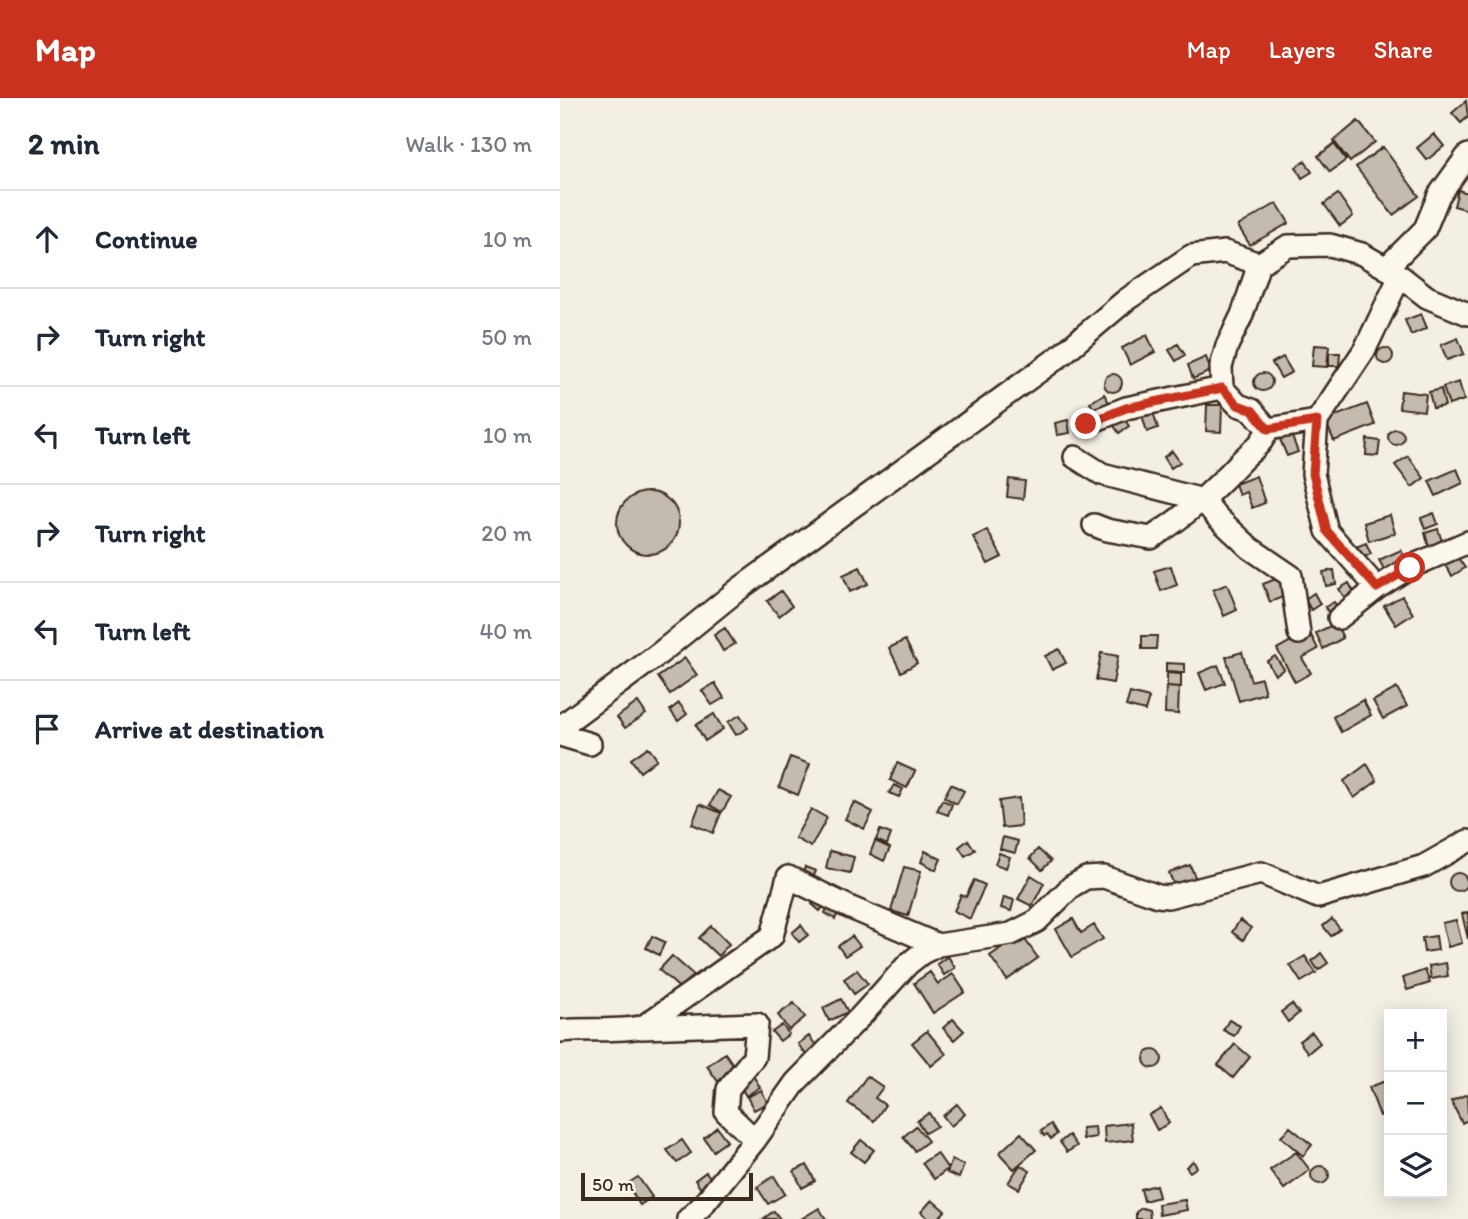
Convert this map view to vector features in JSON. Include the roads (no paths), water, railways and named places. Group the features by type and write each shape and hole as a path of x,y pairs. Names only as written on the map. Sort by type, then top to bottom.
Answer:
{"street":[{"path":"1377,588 1327,531 1313,474 1317,421 1365,349 1393,272 1425,229 1439,195 1468,155"},
{"path":"1268,429 1252,410 1238,405 1222,388 1221,367 1259,264 1288,246 1330,245 1362,254 1427,297 1468,314"},
{"path":"560,727 660,653 739,589 1060,356 1126,300 1191,256 1225,252 1259,264"},
{"path":"1086,424 1126,408 1222,388"},
{"path":"1268,429 1317,421"},
{"path":"1094,525 1151,538 1182,518 1203,500 1244,457 1262,444 1268,429"},
{"path":"1076,457 1102,474 1203,500 1250,548 1291,576 1299,633"},
{"path":"1339,618 1377,588 1410,568 1468,542"},
{"path":"560,735 590,744"},
{"path":"688,1219 702,1206 755,1140 796,1082 908,964 937,945 1011,934 1037,921 1072,886 1087,878 1104,877 1168,897 1261,873 1318,897 1424,866 1468,841"},
{"path":"641,1028 772,936 788,877 937,945"},
{"path":"641,1028 659,1023 694,995"},
{"path":"560,1031 584,1028 757,1024 754,1057 728,1089 726,1112 755,1140"}]}
